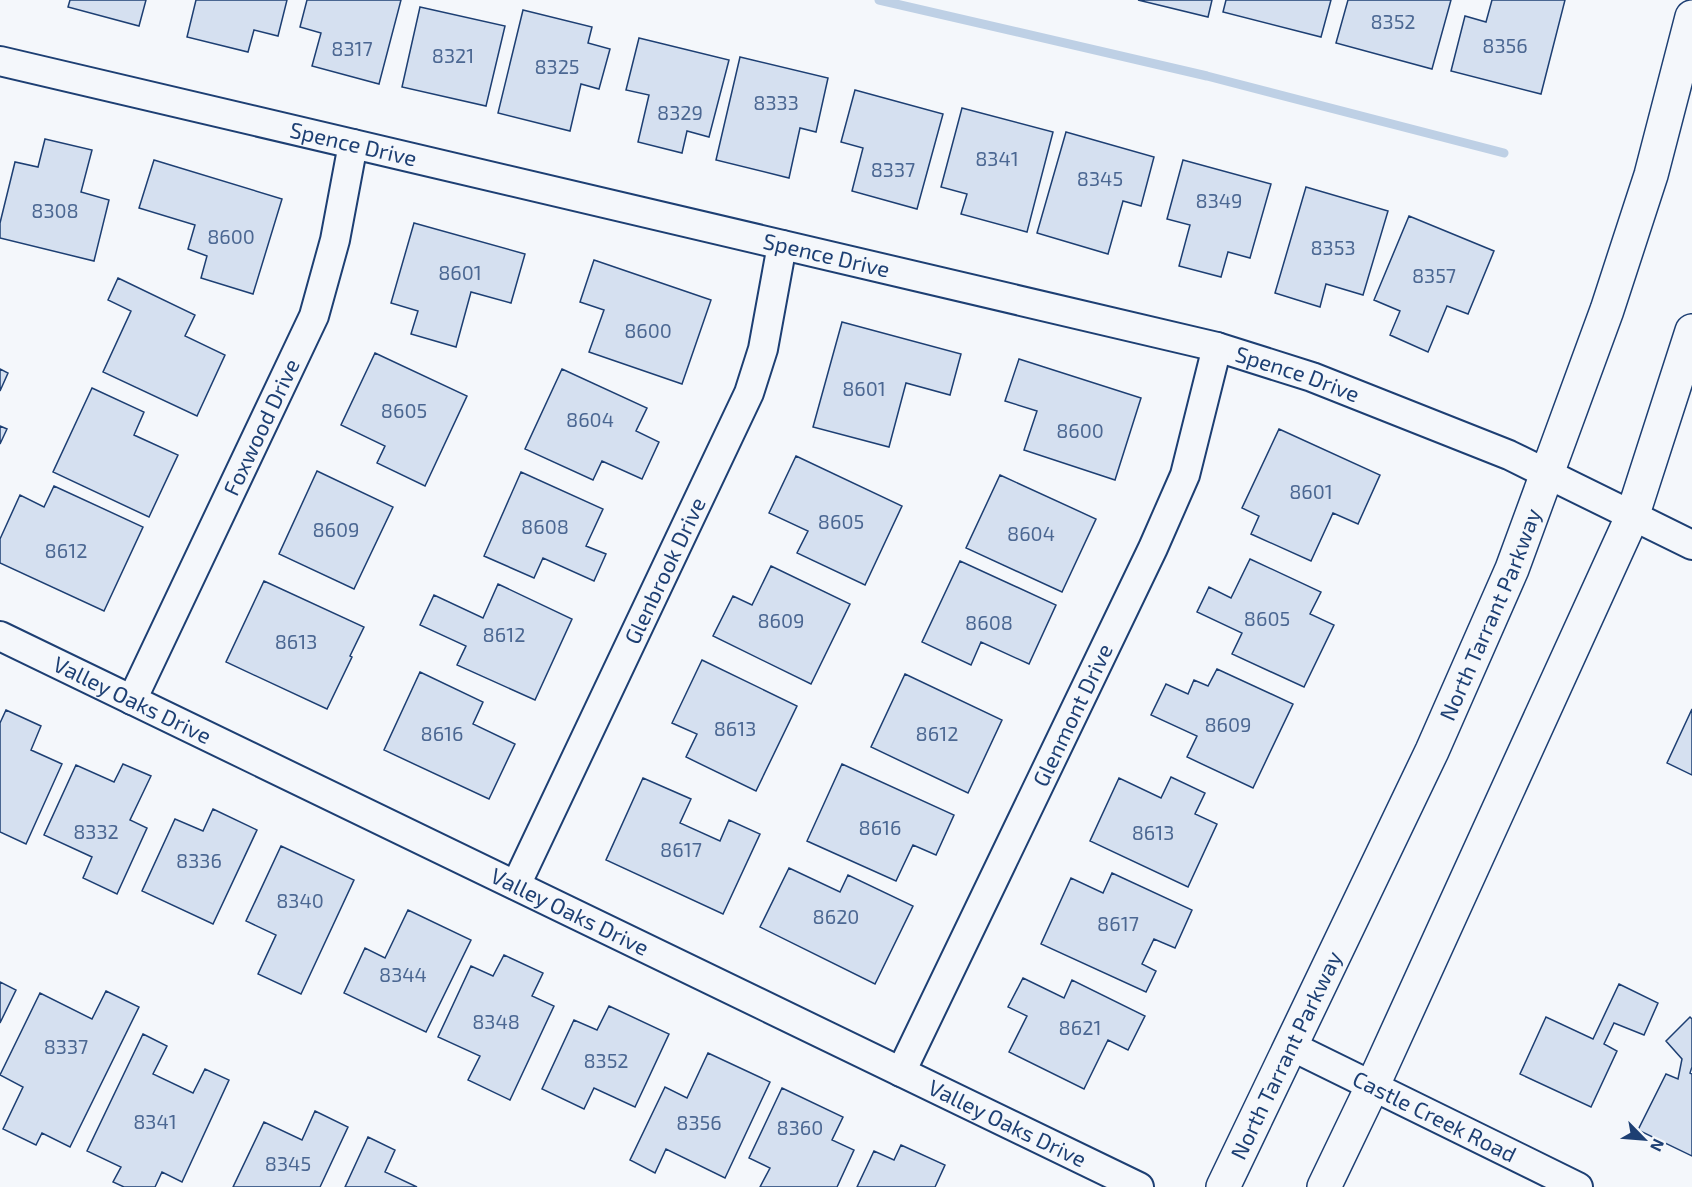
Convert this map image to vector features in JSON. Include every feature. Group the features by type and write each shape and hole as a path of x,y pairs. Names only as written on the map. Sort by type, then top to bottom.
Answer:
{"main road":[{"name":"North Tarrant Parkway","path":"1223,1187 1432,751 1512,569 1607,310 1651,175 1692,17"},
{"path":"1324,1187 1373,1085 1632,517 1692,331"}],"street":[{"name":"Spence Drive","path":"0,61 1217,347 1312,377 1501,452 1692,545"},
{"name":"Foxwood Drive","path":"132,700 314,316 335,240 353,144"},
{"name":"Glenbrook Drive","path":"516,885 749,393 763,349 782,245"},
{"name":"Glenmont Drive","path":"901,1072 1153,548 1185,475 1217,347"},
{"name":"Valley Oaks Drive","path":"0,636 1139,1187"},
{"name":"Castle Creek Road","path":"1291,1046 1578,1187"}],"building":[{"path":"70,0 146,0 139,26 68,7"},
{"path":"196,0 287,0 278,36 254,30 248,52 187,37"},
{"path":"307,0 401,0 379,84 312,66 321,33 300,27"},
{"path":"1138,0 1212,0 1208,17"},
{"path":"1226,0 1331,0 1321,37 1223,12"},
{"path":"1348,0 1451,0 1432,69 1336,43"},
{"path":"1492,0 1565,0 1541,94 1451,71 1465,16 1486,22"},
{"path":"420,7 505,26 486,106 402,87"},
{"path":"523,10 592,27 588,43 610,49 599,89 581,84 570,131 498,113"},
{"path":"639,38 729,60 709,137 687,131 682,153 638,142 649,95 626,90"},
{"path":"740,57 828,78 816,132 800,128 789,178 716,160"},
{"path":"855,90 943,114 917,209 852,191 863,148 841,142"},
{"path":"962,108 1053,132 1027,232 961,214 967,194 941,187"},
{"path":"1066,132 1154,157 1141,206 1123,201 1108,254 1037,233"},
{"path":"45,139 92,150 81,192 109,200 94,261 0,238 0,223 15,162 38,167"},
{"path":"154,160 282,199 253,294 201,278 207,256 188,249 195,225 139,208"},
{"path":"1183,160 1271,184 1250,258 1228,252 1221,277 1179,266 1190,225 1167,219"},
{"path":"1306,187 1388,211 1363,295 1326,284 1320,307 1275,293"},
{"path":"1409,216 1494,251 1468,314 1447,306 1428,352 1390,335 1400,311 1374,300"},
{"path":"414,223 525,254 511,303 471,292 456,347 411,334 418,311 391,303"},
{"path":"594,260 711,300 682,384 589,352 604,310 580,302"},
{"path":"118,278 195,315 185,336 225,355 197,416 103,372 131,311 108,300"},
{"path":"842,322 961,354 950,395 906,383 889,447 813,427"},
{"path":"375,353 467,396 425,486 377,463 385,446 341,425"},
{"path":"1019,359 1141,398 1115,480 1024,450 1037,411 1005,401"},
{"path":"0,369 8,373 0,391"},
{"path":"562,369 647,408 636,431 659,442 642,479 602,461 593,480 525,449"},
{"path":"92,388 144,412 134,435 178,455 149,517 53,472"},
{"path":"0,426 7,429 0,444"},
{"path":"1279,429 1380,475 1358,524 1333,513 1311,561 1251,534 1259,516 1242,508"},
{"path":"796,456 902,506 865,585 797,553 808,531 769,513"},
{"path":"317,471 393,507 354,589 279,554"},
{"path":"521,472 603,509 586,546 606,554 594,581 543,558 534,578 484,556"},
{"path":"1000,475 1096,519 1062,592 966,548"},
{"path":"54,486 143,527 104,611 0,563 0,539 20,495 44,507"},
{"path":"1250,559 1321,592 1310,614 1334,625 1304,687 1232,654 1242,633 1197,612 1209,587 1231,598"},
{"path":"960,561 1056,605 1029,664 981,642 971,665 922,642"},
{"path":"771,566 850,604 811,684 713,636 733,596 752,605"},
{"path":"264,581 364,627 327,709 226,662"},
{"path":"498,584 572,619 535,700 457,665 466,646 420,625 434,595 483,618"},
{"path":"702,660 797,706 756,791 686,757 697,734 672,723"},
{"path":"1217,669 1293,704 1253,788 1187,757 1197,736 1151,715 1166,684 1188,694 1194,680 1208,686"},
{"path":"420,672 483,702 473,724 515,744 489,799 384,750"},
{"path":"905,674 1002,720 968,793 871,747"},
{"path":"1692,709 1692,775 1667,763"},
{"path":"6,710 41,726 31,750 62,764 26,844 0,832 0,723"},
{"path":"123,764 151,776 130,820 147,828 117,894 83,878 92,857 44,835 76,765 114,782"},
{"path":"842,764 954,815 936,855 913,845 896,881 807,841"},
{"path":"1171,777 1205,793 1195,814 1217,824 1188,887 1090,841 1119,778 1161,798"},
{"path":"643,778 691,799 680,823 720,841 729,820 760,834 723,914 606,860"},
{"path":"213,809 257,830 213,924 142,891 175,819 203,831"},
{"path":"281,846 354,880 301,994 258,974 276,935 246,921"},
{"path":"789,868 840,892 848,875 913,906 875,984 760,927"},
{"path":"1112,873 1192,910 1175,948 1154,939 1142,964 1156,971 1146,992 1041,944 1071,878 1103,893"},
{"path":"408,910 471,940 426,1032 344,993 365,948 385,958"},
{"path":"504,955 543,973 532,996 554,1006 510,1100 468,1080 480,1056 438,1037 471,966 493,976"},
{"path":"1023,978 1064,998 1072,980 1145,1016 1128,1050 1108,1040 1084,1089 1009,1052 1027,1016 1008,1007"},
{"path":"0,982 16,990 0,1023"},
{"path":"1619,984 1658,1003 1644,1035 1614,1023 1604,1044 1617,1051 1591,1107 1520,1074 1546,1017 1593,1039"},
{"path":"106,991 139,1007 70,1147 42,1133 36,1145 3,1129 23,1087 0,1075 40,993 92,1019"},
{"path":"609,1006 669,1034 635,1107 594,1088 584,1109 542,1089 574,1020 597,1030"},
{"path":"1690,1017 1692,1019 1690,1073 1692,1074 1692,1156 1638,1130 1666,1074 1678,1079 1682,1059 1666,1041"},
{"path":"143,1034 167,1046 153,1074 193,1093 205,1069 229,1080 182,1182 162,1172 155,1187 124,1187 113,1182 121,1167 87,1151"},
{"path":"708,1053 770,1082 725,1178 666,1149 655,1173 630,1160 665,1087 687,1098"},
{"path":"782,1088 843,1117 832,1140 854,1150 837,1187 760,1187 770,1168 749,1158"},
{"path":"315,1111 348,1127 320,1187 233,1187 264,1122 302,1140"},
{"path":"368,1137 395,1150 385,1172 417,1187 345,1187"},
{"path":"901,1145 945,1165 935,1187 857,1187 874,1151 894,1160"}],"waterway":[{"path":"879,0 1207,76 1504,153"}]}
